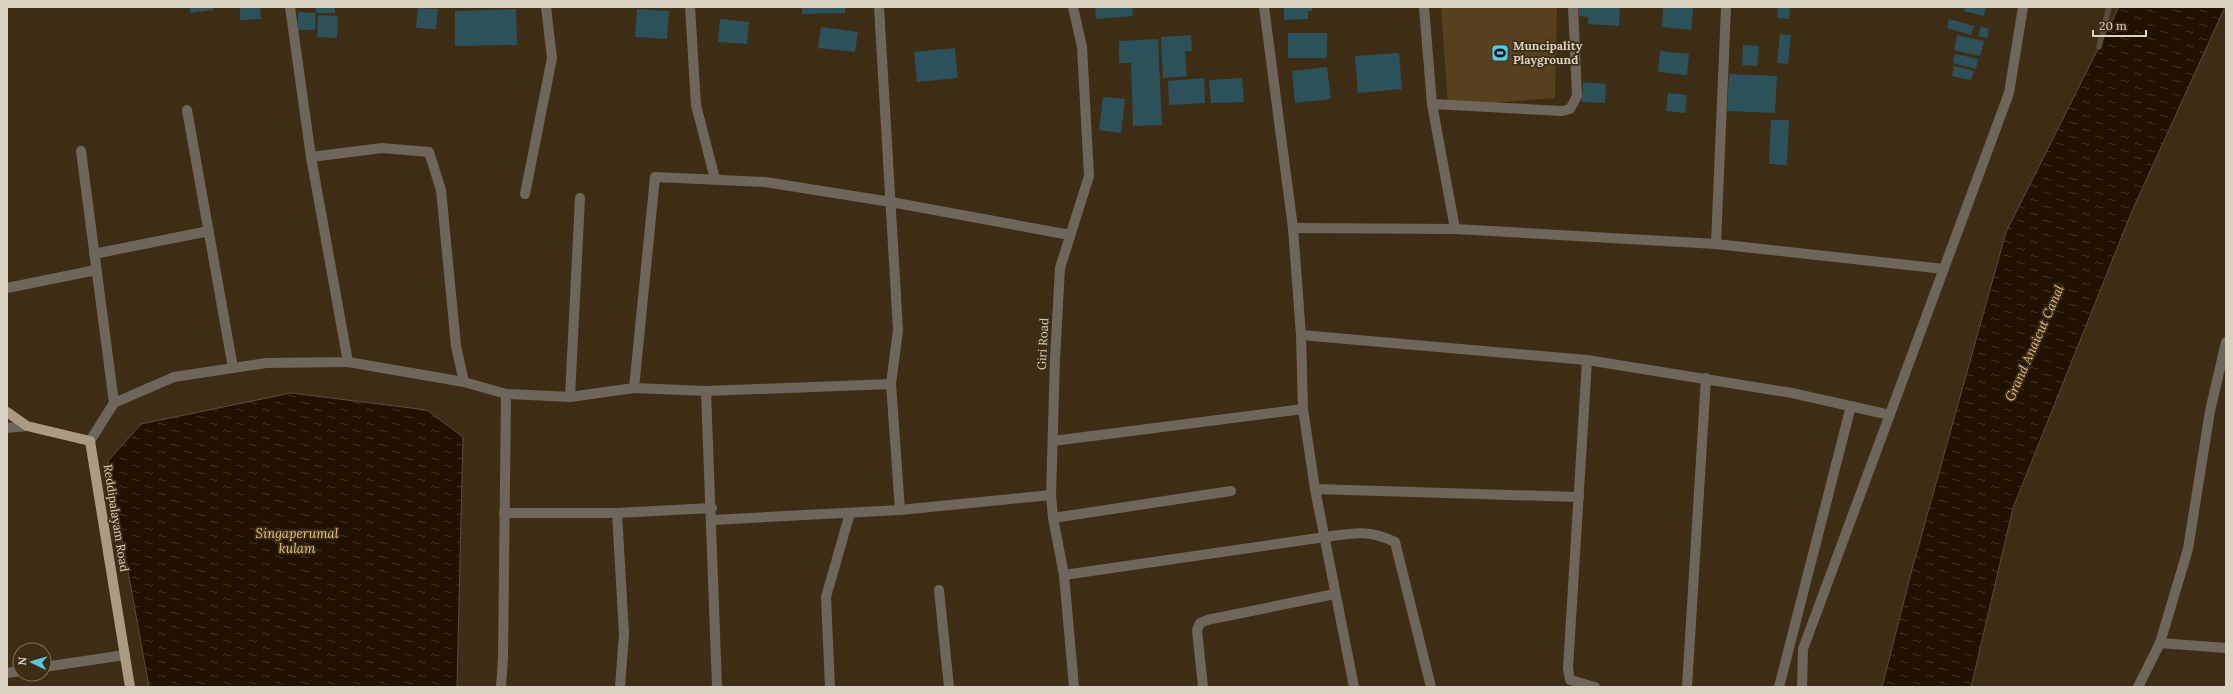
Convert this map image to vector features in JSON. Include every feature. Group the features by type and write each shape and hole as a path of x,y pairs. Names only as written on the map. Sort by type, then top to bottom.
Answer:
{"main road":[{"path":"7,412 27,426 90,440"},
{"name":"Reddipalayam Road","path":"90,440 130,687"}],"street":[{"path":"290,7 311,157 348,362"},
{"path":"525,194 552,58 546,7"},
{"path":"690,7 696,105 715,179"},
{"path":"879,7 898,330 891,384 900,510"},
{"name":"Giri Road","path":"1072,7 1082,47 1089,176 1060,268 1051,494 1064,575 1074,687"},
{"path":"1264,7 1294,228 1301,335 1303,409 1315,490 1354,687"},
{"path":"1424,7 1432,104 1455,229"},
{"path":"1432,104 1562,111 1570,109 1577,96 1573,7"},
{"path":"1716,244 1726,7"},
{"path":"1802,687 1803,649 2009,93 2023,7"},
{"path":"187,110 233,368"},
{"path":"311,157 382,148 429,152 441,190 456,346 464,382"},
{"path":"81,151 114,403"},
{"path":"634,388 655,176 765,182 891,202 1070,235"},
{"path":"570,397 580,198"},
{"path":"1294,228 1455,229 1716,244 1944,269"},
{"path":"94,254 209,230"},
{"path":"7,288 96,270"},
{"path":"1301,335 1587,360 1706,378 1890,414"},
{"path":"2138,687 2160,643 2188,549 2210,411 2226,342"},
{"path":"1587,360 1568,668 1570,680 1595,687"},
{"path":"90,440 114,403 174,377 266,363 348,362 464,382 506,394 570,397 634,388 706,391 891,384"},
{"path":"1687,687 1706,378"},
{"path":"706,391 712,508 717,687"},
{"path":"501,687 503,658 506,394"},
{"path":"1779,687 1851,406"},
{"path":"1053,441 1303,409"},
{"path":"7,428 27,426"},
{"path":"1315,490 1579,497"},
{"path":"1054,518 1231,491"},
{"path":"712,520 900,510 1051,494"},
{"path":"504,513 617,513 712,508"},
{"path":"617,513 624,634 620,687"},
{"path":"830,687 826,597 850,513"},
{"path":"1064,575 1365,532 1381,536 1395,542 1431,687"},
{"path":"939,590 949,687"},
{"path":"1204,687 1197,630 1200,623 1207,620 1336,594"},
{"path":"2160,643 2226,648"},
{"path":"52,666 125,655"}],"shaded area":[{"name":"Muncipality Playground","path":"1441,7 1557,7 1555,98 1448,106"}],"water":[{"name":"Grand Anaicut Canal","path":"2119,7 2225,7 2132,211 2013,508 1971,687 1882,687 1911,573 2006,232"},
{"name":"Singaperumal kulam","path":"291,393 427,410 463,437 457,687 149,687 108,461 141,424"}],"building":[{"path":"190,7 213,7 213,10 190,13"},
{"path":"240,7 260,7 261,19 240,20"},
{"path":"316,7 335,7 335,13 316,13"},
{"path":"802,7 845,7 845,13 802,14"},
{"path":"1095,7 1132,7 1133,16 1096,19"},
{"path":"1284,7 1312,7 1312,11 1308,11 1308,19 1284,20"},
{"path":"1579,7 1620,7 1619,26 1588,24 1588,17 1579,16"},
{"path":"1663,7 1693,8 1691,30 1662,27"},
{"path":"1778,7 1790,7 1789,19 1777,18"},
{"path":"1965,7 1986,8 1984,16 1964,11"},
{"path":"418,8 438,9 436,29 416,28"},
{"path":"516,9 517,45 455,46 455,11"},
{"path":"637,9 669,11 667,39 635,37"},
{"path":"298,12 316,13 315,30 298,30"},
{"path":"318,15 338,16 337,38 317,37"},
{"path":"720,19 749,22 747,44 718,42"},
{"path":"1949,19 1974,26 1971,35 1947,28"},
{"path":"821,27 858,32 855,52 818,48"},
{"path":"1981,27 1989,29 1987,38 1978,36"},
{"path":"1288,33 1327,33 1327,58 1288,58"},
{"path":"1780,34 1791,35 1788,64 1777,63"},
{"path":"1191,35 1192,51 1185,51 1187,76 1163,78 1161,37"},
{"path":"1957,35 1984,41 1980,56 1954,50"},
{"path":"1158,39 1162,125 1133,126 1131,63 1119,63 1119,41"},
{"path":"1743,45 1759,46 1757,66 1742,65"},
{"path":"955,48 958,78 917,82 914,52"},
{"path":"1660,51 1689,54 1687,75 1658,72"},
{"path":"1399,53 1402,89 1358,93 1355,56"},
{"path":"1955,54 1978,59 1976,69 1953,63"},
{"path":"1954,66 1974,71 1971,80 1952,76"},
{"path":"1327,67 1331,99 1295,103 1292,71"},
{"path":"1729,74 1777,76 1775,113 1727,111"},
{"path":"1204,78 1205,103 1169,105 1168,81"},
{"path":"1242,78 1244,102 1211,103 1209,80"},
{"path":"1583,82 1606,84 1605,103 1582,102"},
{"path":"1668,93 1687,95 1685,113 1666,111"},
{"path":"1103,97 1125,99 1121,133 1099,130"},
{"path":"1771,120 1789,120 1787,165 1769,164"}],"waterway":[{"path":"2099,47 2109,7"}],"place":[{"name":"Muncipality Playground","path":"1500,53"}]}
